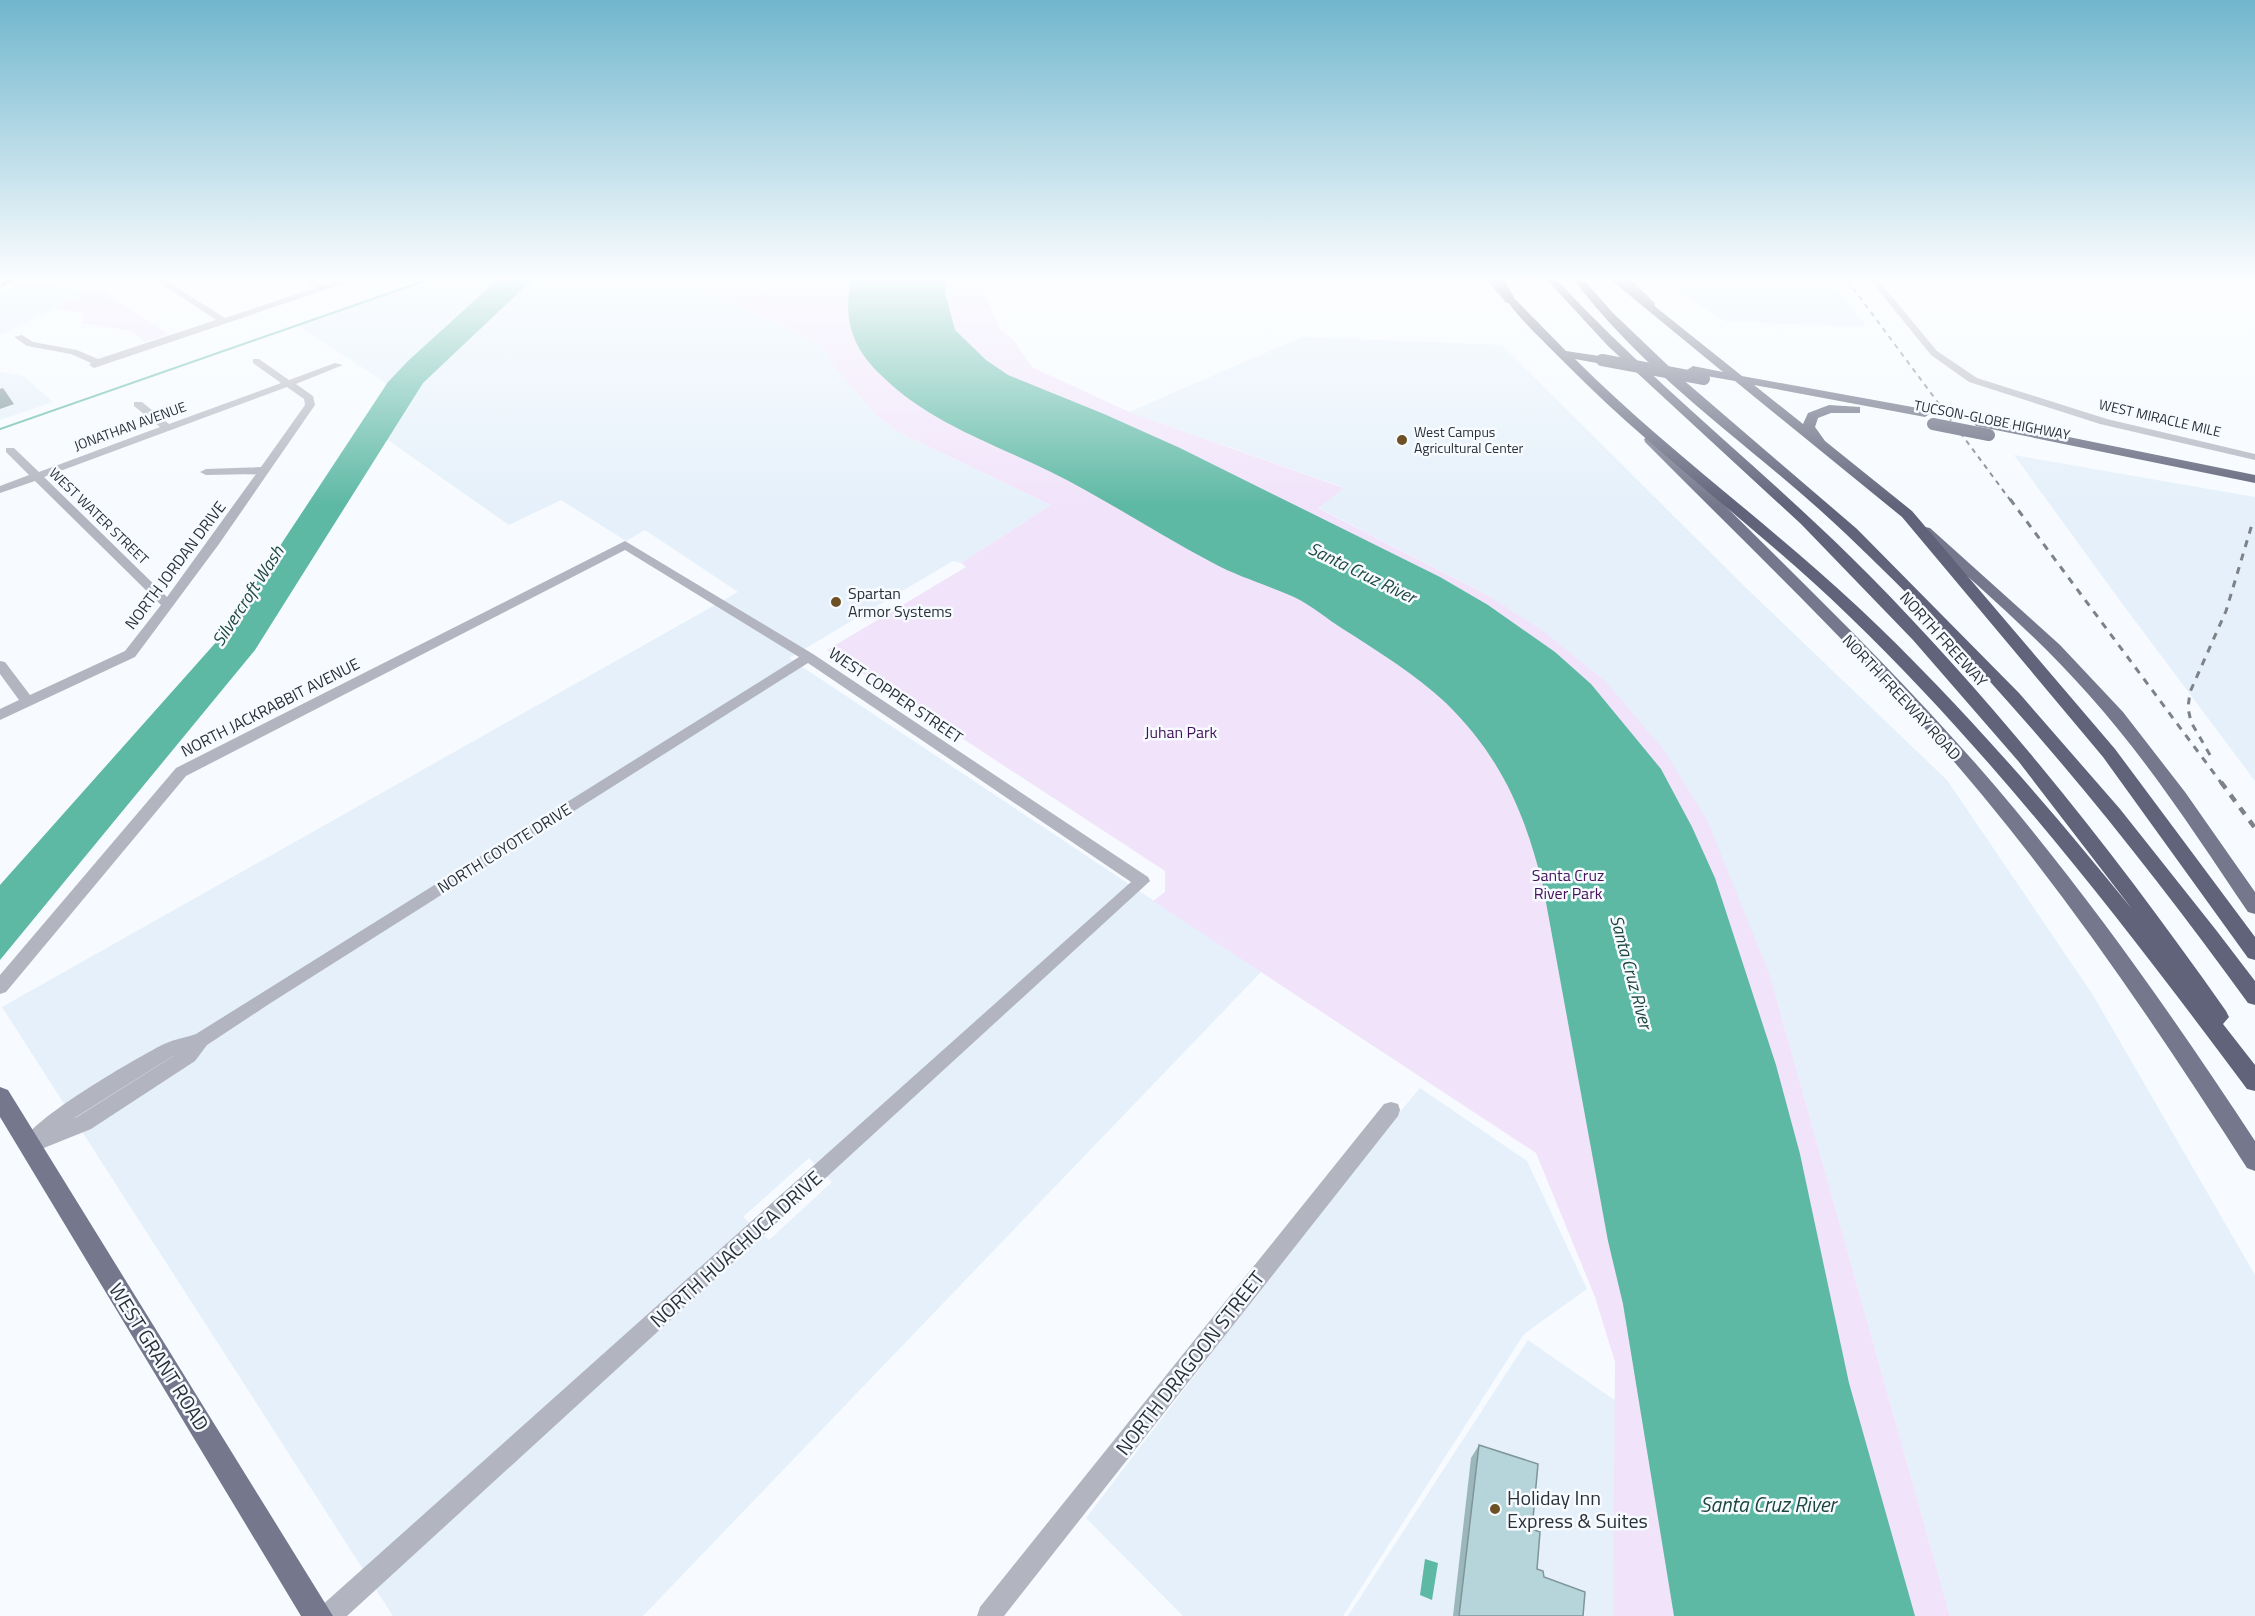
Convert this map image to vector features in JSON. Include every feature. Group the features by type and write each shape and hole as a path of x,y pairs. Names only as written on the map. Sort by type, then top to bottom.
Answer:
{"highway":[{"name":"NORTH FREEWAY ROAD","path":"1565,355 1617,406"},
{"name":"TUCSON-GLOBE HIGHWAY","path":"1587,355 1736,378 1929,419 1989,435 2255,482"},
{"name":"NORTH FREEWAY","path":"1623,355 1806,521 1916,633 2019,750 2088,837 2157,927 2255,1069"},
{"name":"NORTH FREEWAY","path":"1651,355 1833,514 1957,637 2038,726 2138,843 2255,997"},
{"path":"1709,355 1907,514 2109,753 2255,952"},
{"name":"TUCSON-GLOBE HIGHWAY","path":"1597,356 1899,417 1980,423 2255,482"},
{"path":"1617,406 1813,574 1882,639 1960,720 2019,785 2124,914 2255,1083"},
{"path":"1845,465 1811,431 1809,423 1812,416 1824,410 1843,409 1899,417"}],"main road":[{"name":"NORTH FREEWAY ROAD","path":"1617,406 1817,608 1988,790 2059,877 2142,990 2255,1161"},
{"path":"1907,514 2014,610 2095,691 2151,759 2255,907"},
{"name":"WEST GRANT ROAD","path":"0,1097 318,1616"}],"street":[{"path":"80,355 95,364 122,355"},
{"name":"WEST MIRACLE MILE","path":"1936,355 1946,364 1984,384 2059,409 2128,428 2255,457"},
{"path":"256,361 289,382"},
{"name":"JONATHAN AVENUE","path":"0,490 338,365"},
{"name":"NORTH JORDAN DRIVE","path":"0,715 130,654 266,470 310,405 309,398 289,382"},
{"path":"138,404 167,428"},
{"name":"WEST WATER STREET","path":"10,450 167,604"},
{"path":"206,472 266,470"},
{"name":"WEST COPPER STREET","path":"625,546 808,657 1142,881"},
{"name":"NORTH JACKRABBIT AVENUE","path":"0,987 181,772 625,546"},
{"name":"NORTH COYOTE DRIVE","path":"29,1146 49,1124 168,1050 201,1040 267,996 808,657"},
{"path":"0,665 28,702"},
{"name":"NORTH HUACHUCA DRIVE","path":"329,1616 1142,881"},
{"name":"NORTH DRAGOON STREET","path":"989,1616 1391,1110"}],"shaded area":[{"path":"344,355 828,355 836,369 877,416 902,434 1051,505 961,563 953,561 789,658 1261,972 643,1616 393,1616 2,1007 738,592 645,530 626,541 561,500 509,525 365,424 392,387","holes":["809,1158 832,1182 769,1240 743,1217"]},
{"path":"1260,355 1512,355 1743,585 1947,780 2093,995 2255,1275 2255,1616 1950,1616 1770,976 1487,595 1317,507 1343,487 1129,412"},
{"path":"0,372 23,376 53,402 0,420"},
{"path":"2014,455 2255,497 2255,781 2118,598"},
{"path":"1420,1088 1527,1161 1587,1289 1524,1334 1343,1616 1183,1616 1086,1518 1357,1163"},
{"path":"1528,1340 1623,1406 1621,1616 1348,1616"}],"green space":[{"name":"Santa Cruz River Park","path":"828,355 1024,355 1032,367 1129,412 1344,488 1318,508 1487,595 1543,631 1606,682 1664,750 1708,822 1770,976 1950,1616 1613,1616 1615,1362 1595,1297 1536,1153 1153,901 1165,892 1165,871 827,650 966,567 961,563 1051,505 902,434 877,416 836,369"}],"water":[{"name":"Silvercroft Wash","path":"414,355 452,355 423,383 255,650 0,960 0,885 218,640 388,382"},
{"name":"Santa Cruz River","path":"863,355 981,355 1008,375 1180,448 1440,577 1488,605 1555,652 1591,684 1661,769 1692,827 1715,878 1776,1065 1800,1154 1849,1383 1915,1616 1674,1616 1623,1304 1608,1241 1543,886 1528,834 1508,787 1482,744 1465,723 1422,682 1307,604 1213,563 1072,483 962,431 900,392"},
{"path":"1425,1559 1438,1563 1432,1600 1420,1595"}],"building":[{"name":"Holiday Inn Express & Suites","path":"1479,1445 1538,1464 1532,1529 1540,1532 1537,1569 1543,1571 1544,1577 1585,1592 1583,1616 1459,1616"}],"waterway":[{"path":"0,429 211,355"}],"railway":[{"path":"1903,355 2011,501"},
{"path":"2010,499 2222,784"},
{"path":"2210,755 2191,722 2188,708 2190,692 2226,611 2253,521"},
{"path":"2221,782 2255,828"}],"place":[{"name":"West Campus Agricultural Center","path":"1402,440"},
{"name":"Spartan Armor Systems","path":"836,602"},
{"name":"Holiday Inn Express & Suites","path":"1495,1509"}],"park label":[{"name":"Juhan Park","path":"1181,732"}]}
